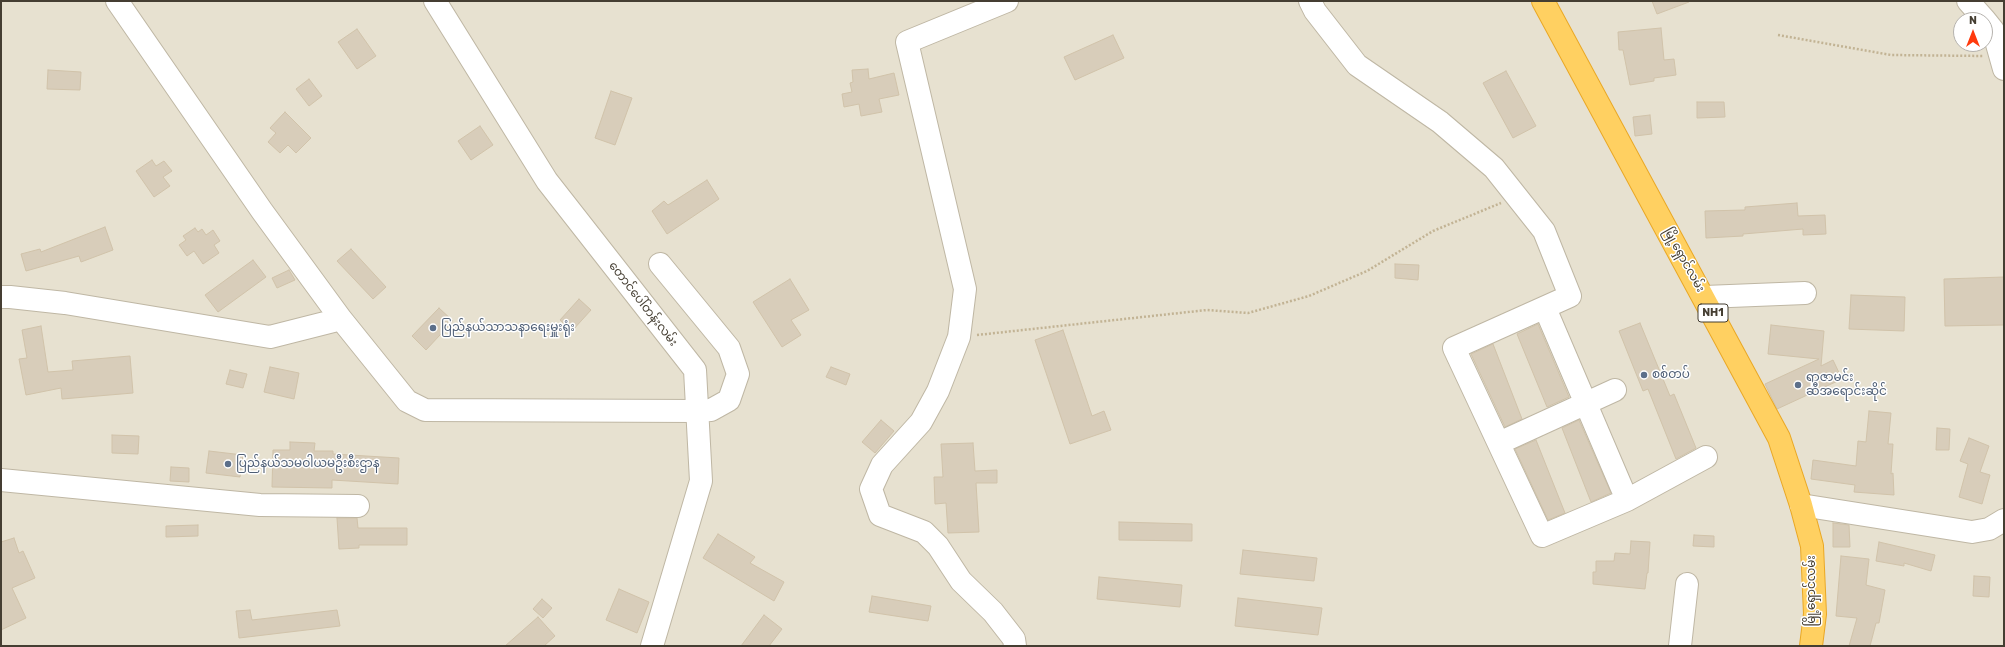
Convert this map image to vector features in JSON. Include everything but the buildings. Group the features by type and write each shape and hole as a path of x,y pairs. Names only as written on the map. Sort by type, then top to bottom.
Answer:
{"highway":[{"name":"မြို့ရှောင်လမ်း","path":"1544,1 1705,297 1779,438 1801,505 1812,546 1815,614 1811,646"}],"street":[{"path":"117,1 262,211 341,319 407,401 425,410 697,411 711,410 729,400 738,374 729,348 660,264"},
{"name":"တောင်ပေါ်တန်းလမ်း","path":"435,1 547,181 695,370 701,481 652,646"},
{"path":"1006,1 907,42 965,289 959,337 938,391 921,422 882,465 870,489 880,515 924,532 938,546 961,580 993,612 1014,639 1016,646"},
{"path":"1310,1 1315,11 1357,65 1440,122 1494,168 1544,232 1570,296 1454,348 1542,536 1627,500 1706,457"},
{"path":"1968,1 1978,12"},
{"path":"1993,30 2003,63"},
{"path":"1705,297 1805,293"},
{"path":"1,297 65,303 270,337 341,319"},
{"path":"1545,308 1627,500"},
{"path":"1499,443 1615,390"},
{"path":"1,480 260,505 358,506"},
{"path":"1801,505 1972,532 1989,529 2004,520"},
{"path":"1680,646 1687,584"}],"path":[{"path":"1778,35 1891,55 2003,63"},
{"path":"959,337 1207,310 1248,313 1309,296 1367,270 1433,232 1517,196"}],"shaded area":[{"path":"1,1 2004,1 2004,646 1,646"}],"place":[{"name":"ပြည်နယ်သာသနာရေးမှူးရုံး","path":"433,328"},
{"name":"စစ်တပ်","path":"1644,375"},
{"name":"ရာဇာမင်း ဆီအရောင်းဆိုင်","path":"1798,385"},
{"name":"ပြည်နယ်သမဝါယမဦးစီးဌာန","path":"228,464"}]}
